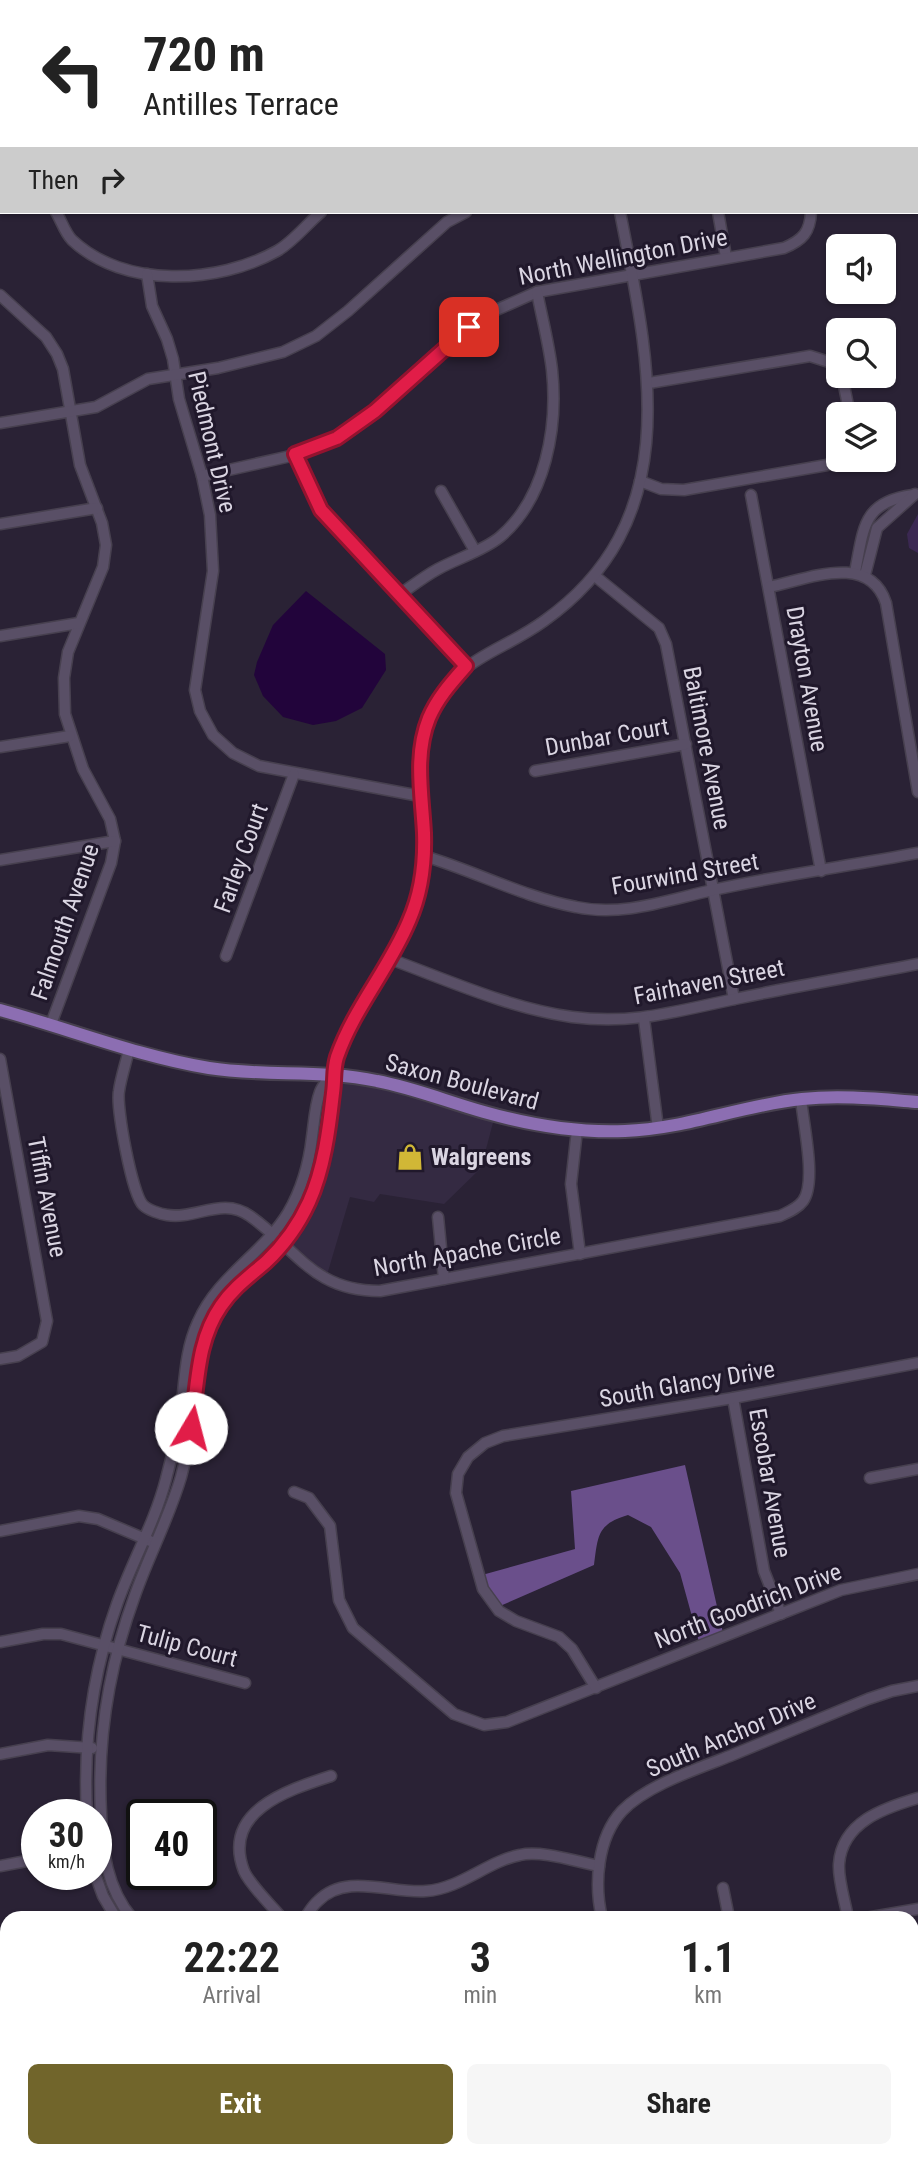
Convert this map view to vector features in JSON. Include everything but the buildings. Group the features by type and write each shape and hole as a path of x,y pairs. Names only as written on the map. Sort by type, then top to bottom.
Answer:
{"main road":[{"name":"Saxon Boulevard","path":"0,1010 155,1057 211,1068 332,1074 377,1080 521,1121 577,1130 625,1131 658,1128 801,1099 850,1097 918,1102"}],"street":[{"path":"57,214 71,239 102,261 147,274 198,276 248,264 279,250 319,214"},
{"path":"0,424 96,407 148,379 250,362 282,352 316,336 348,311 447,222 462,214"},
{"path":"87,1799 87,1748 95,1683 119,1600 163,1491 180,1418 188,1351 196,1324 219,1286 272,1235 287,1215 300,1189 308,1161 320,1091 332,1074 347,1032 410,920 420,886 424,856 420,753 429,718 443,691 466,666 536,627 570,603 595,576 611,554 625,525 640,481 649,421 649,383 643,334 620,214"},
{"path":"718,214 726,257"},
{"name":"North Wellington Drive","path":"202,476 295,454 337,438 375,411 454,339 485,315 537,292 784,248 798,242 808,233 811,214"},
{"name":"Piedmont Drive","path":"147,274 152,306 167,339 210,515 213,571 195,691 200,711 213,735 233,754 259,766 420,796"},
{"path":"398,595 436,570 499,538 519,517 531,498 541,476 554,412 552,370 537,292"},
{"name":"Falmouth Avenue","path":"0,295 46,337 63,369 80,466 102,523 106,545 103,567 68,652 64,678 65,714 83,769 110,818 115,841 111,863 51,1024"},
{"path":"649,383 810,356 826,361"},
{"path":"295,454 321,510 466,666"},
{"path":"640,481 661,489 684,490 826,465"},
{"path":"442,491 475,551"},
{"path":"865,576 877,528 916,493"},
{"name":"Drayton Avenue","path":"751,495 821,871"},
{"path":"0,524 97,508"},
{"path":"769,587 838,573 865,576 881,590 886,603 918,792"},
{"name":"Baltimore Avenue","path":"595,576 659,628 666,644 734,999"},
{"path":"0,636 79,623"},
{"path":"0,747 70,736"},
{"name":"Dunbar Court","path":"535,771 686,744"},
{"name":"Farley Court","path":"226,957 294,774"},
{"path":"0,860 115,841"},
{"name":"Fourwind Street","path":"424,856 534,896 578,908 612,910 655,905 713,890 918,853"},
{"name":"Fairhaven Street","path":"390,959 526,1008 599,1019 645,1019 681,1013 734,999 918,964"},
{"path":"645,1019 658,1128"},
{"name":"North Apache Circle","path":"129,1049 118,1107 135,1192 143,1205 158,1212 180,1215 214,1208 232,1208 248,1214 315,1273 346,1287 380,1290 780,1216 793,1210 804,1200 810,1179 801,1099"},
{"name":"Tiffin Avenue","path":"0,1059 2,1085 42,1282 47,1321 42,1342 18,1356 0,1359"},
{"path":"100,1799 100,1748 107,1692 117,1649 135,1594 169,1514 187,1453 205,1336 228,1297 283,1244 309,1202 322,1164 333,1091 332,1074"},
{"path":"577,1130 571,1184 580,1254"},
{"path":"438,1217 444,1279"},
{"name":"South Glancy Drive","path":"596,1688 572,1648 559,1637 516,1621 499,1611 482,1589 456,1493 458,1474 468,1457 485,1443 503,1437 918,1363"},
{"name":"Escobar Avenue","path":"733,1398 764,1571 781,1614"},
{"path":"870,1478 918,1469"},
{"name":"North Goodrich Drive","path":"294,1492 309,1498 330,1526 339,1600 353,1628 454,1714 484,1725 508,1722 841,1590 918,1574"},
{"path":"0,1531 79,1516 98,1519 156,1544"},
{"name":"Tulip Court","path":"0,1642 43,1634 61,1634 245,1683"},
{"name":"South Anchor Drive","path":"601,1911 599,1867 610,1829 621,1811 660,1784 868,1699 918,1686"},
{"path":"0,1754 48,1745 100,1748"},
{"path":"276,1911 245,1873 238,1848 246,1824 259,1807 293,1788 331,1776"},
{"path":"847,1911 839,1864 846,1838 863,1820 918,1798"},
{"path":"310,1911 318,1899 340,1887 362,1886 425,1892 464,1880 520,1855 538,1854 599,1867"},
{"path":"0,1866 21,1863"},
{"path":"112,1881 128,1911"},
{"path":"723,1888 728,1911"},
{"path":"101,1890 112,1911"}],"shaded area":[{"path":"918,514 918,553 909,548 907,534"},
{"path":"306,591 385,654 386,670 362,708 336,721 313,725 283,717 263,696 254,675 273,625"},
{"path":"337,1079 376,1085 494,1119 481,1168 444,1204 380,1194 374,1202 350,1197 327,1275 289,1244 306,1218 319,1189 325,1166"},
{"path":"685,1465 723,1633 699,1642 680,1573 651,1527 628,1515 610,1523 601,1532 594,1565 500,1606 486,1587 482,1575 575,1549 571,1491"}],"place":[{"name":"Walgreens","path":"410,1157"}],"route":[{"path":"191,1428 201,1349 210,1324 237,1286 283,1244 303,1215 315,1188 322,1164 333,1091 332,1074 338,1054 359,1009 410,920 420,886 424,856 420,753 429,718 443,691 466,666 321,510 295,454 337,438 375,411 469,327"}]}
